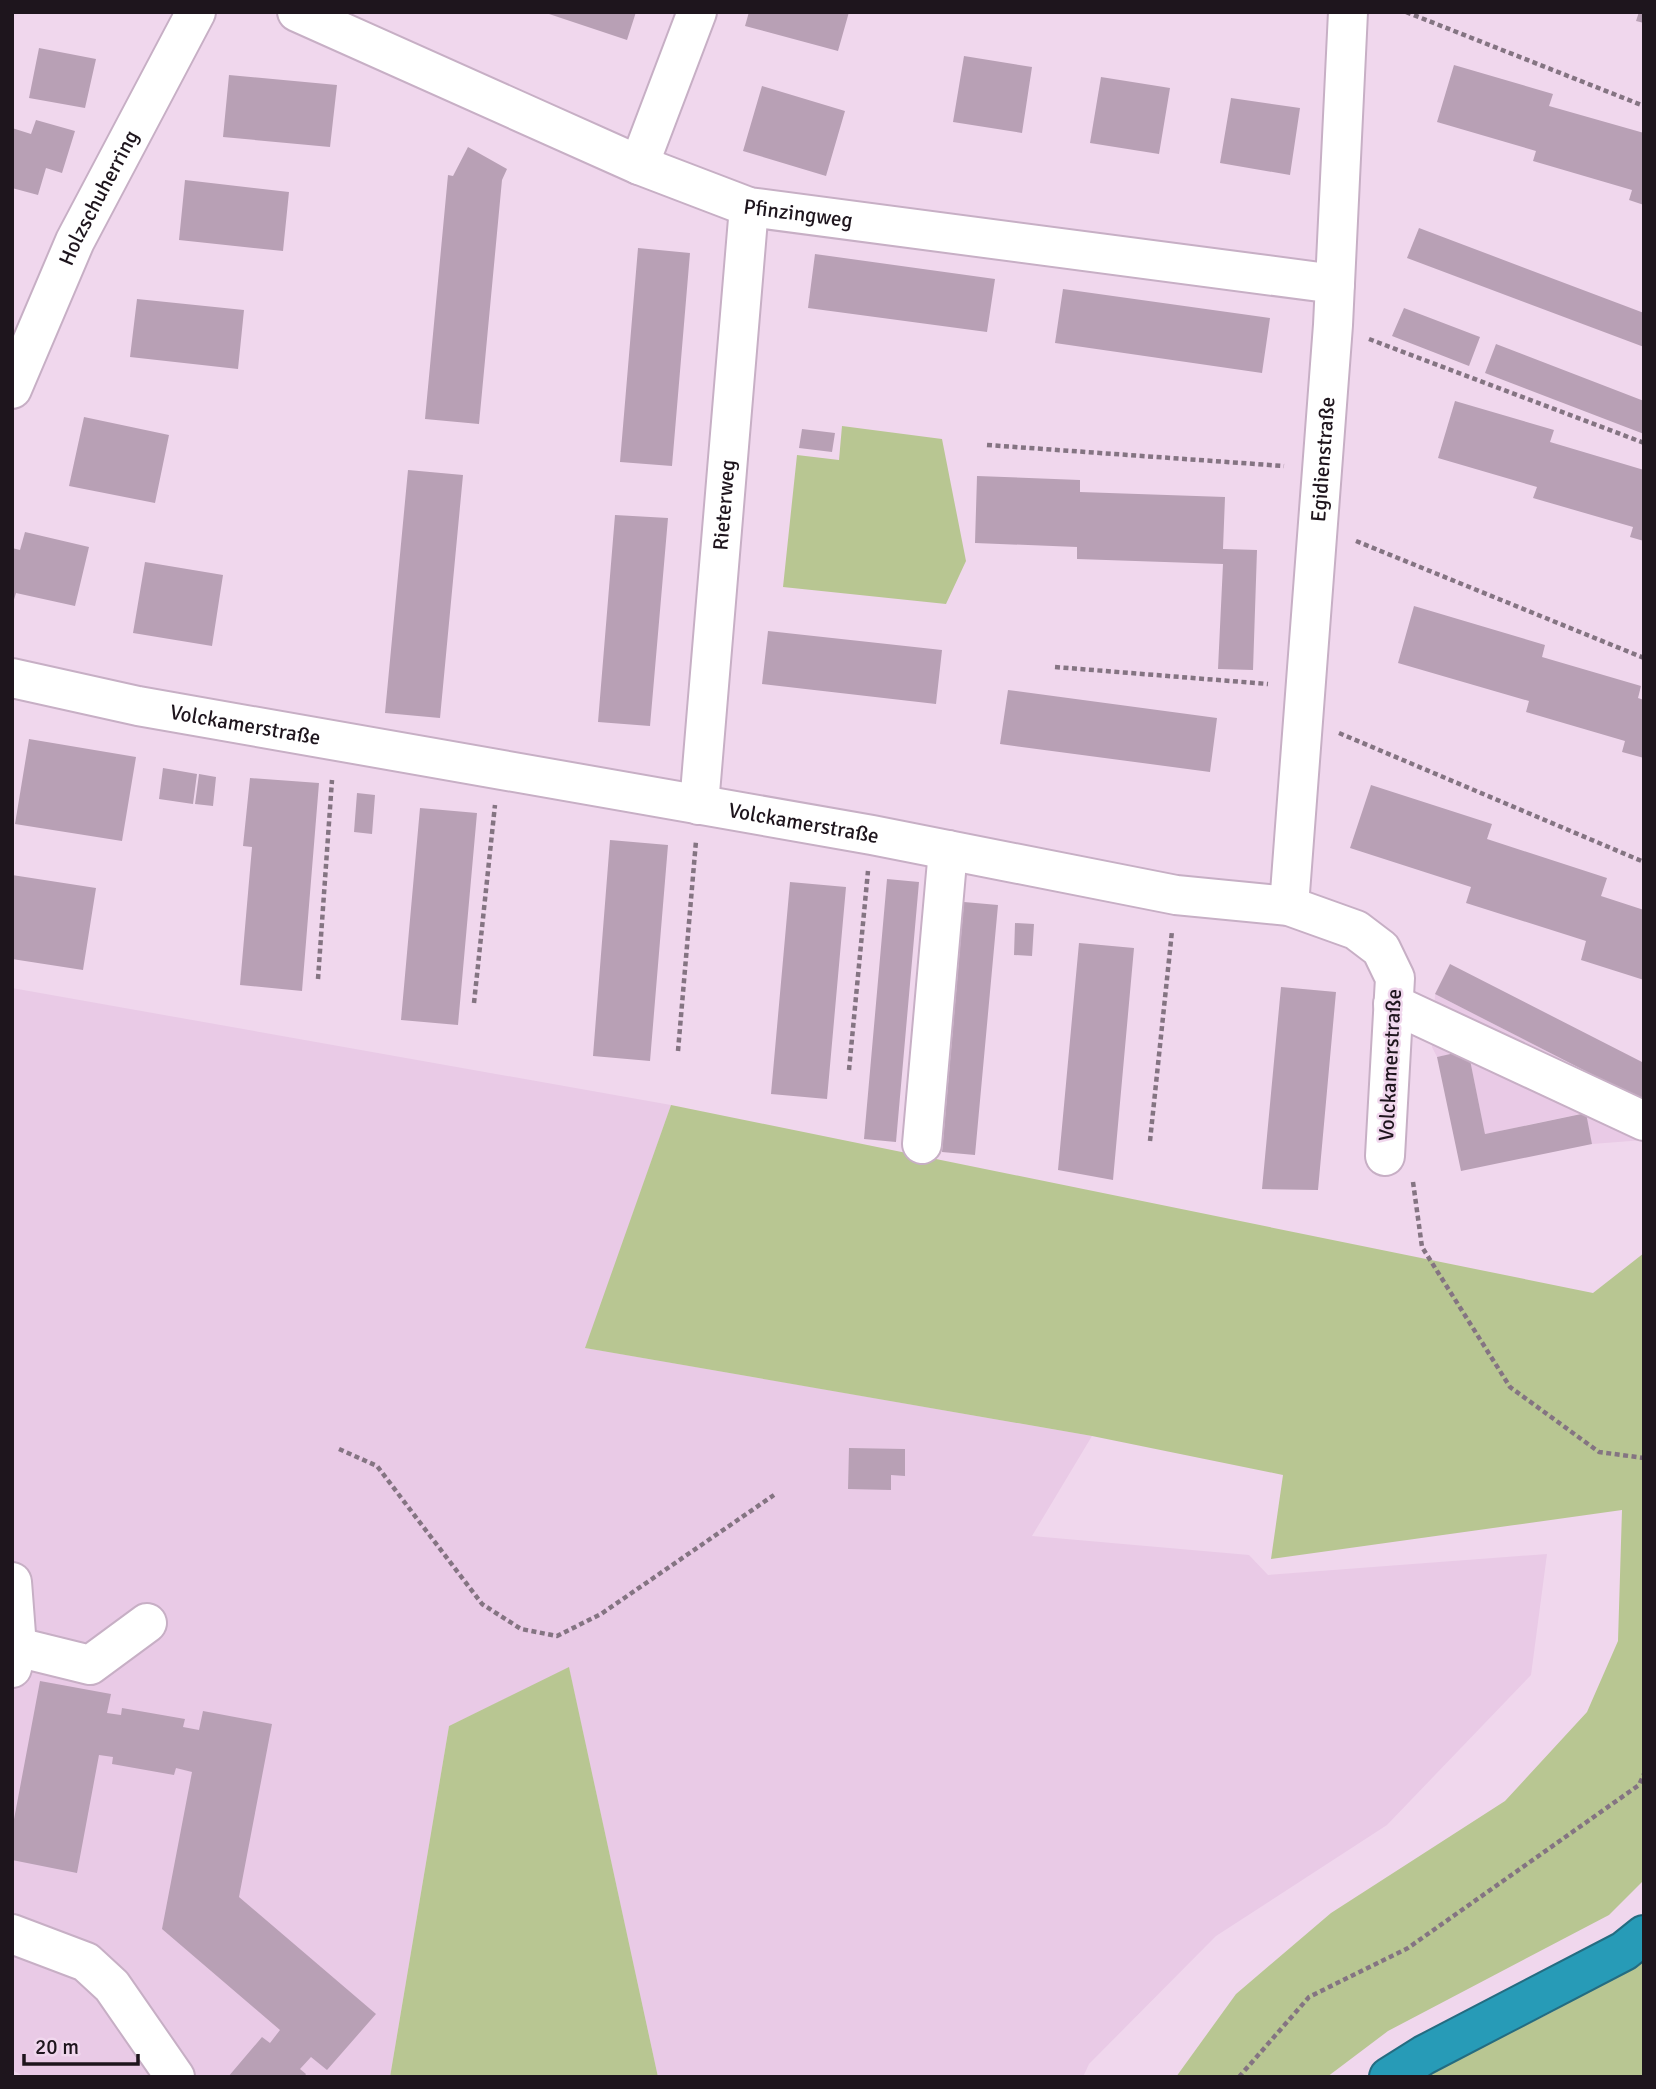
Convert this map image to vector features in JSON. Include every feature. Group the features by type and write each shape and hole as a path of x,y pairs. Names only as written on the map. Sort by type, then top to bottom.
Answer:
{"highway":[{"path":"1389,2077 1436,2049 1624,1951 1644,1935"}],"street":[{"name":"Holzschuherring","path":"13,386 75,241 196,12"},
{"name":"Pfinzingweg","path":"297,12 639,165 749,207 1335,284"},
{"path":"639,165 697,12"},
{"name":"Egidienstraße","path":"1289,906 1320,526 1348,12"},
{"name":"Rieterweg","path":"699,805 749,207"},
{"name":"Volckamerstraße","path":"12,678 138,706 872,835 1176,895 1289,906 1356,930 1381,949 1395,978 1385,1156"},
{"path":"922,1144 948,850"},
{"path":"1393,1004 1644,1121"},
{"path":"12,1582 14,1657 90,1665 147,1623"},
{"path":"12,1934 86,1962 111,1986 176,2077"}],"path":[{"path":"1406,12 1644,106"},
{"path":"1333,325 1644,443"},
{"path":"987,445 1323,469"},
{"path":"1320,526 1644,658"},
{"path":"1055,667 1305,702 1644,862"},
{"path":"318,979 335,741"},
{"path":"474,1003 499,769"},
{"path":"678,1051 699,805"},
{"path":"849,1070 872,835"},
{"path":"1150,1141 1176,895"},
{"path":"1385,1156 1412,1175 1422,1247 1510,1387 1599,1452 1644,1458"},
{"path":"339,1448 377,1466 482,1604 521,1629 557,1636 601,1615 774,1495"},
{"path":"1239,2077 1309,1997 1408,1948 1639,1786 1644,1774"}],"shaded area":[{"path":"12,988 671,1105 586,1348 1092,1436 1032,1536 1249,1555 1268,1575 1547,1554 1531,1675 1387,1825 1216,1936 1089,2064 1083,2077 658,2077 569,1668 449,1726 390,2077 25,2077 12,2070"},
{"path":"1435,994 1644,1101 1644,1140 1592,1144 1585,1113 1485,1134 1468,1051 1437,1057 1432,1047"}],"green space":[{"path":"842,426 942,439 966,561 946,604 783,587 797,455 839,460"},
{"path":"671,1105 1593,1293 1644,1253 1644,1880 1609,1915 1388,2031 1327,2077 1176,2077 1236,1994 1331,1913 1505,1801 1587,1712 1618,1641 1622,1510 1271,1559 1283,1475 1092,1436 585,1348"},
{"path":"569,1667 658,2077 390,2077 449,1726"},
{"path":"1644,1956 1644,2077 1422,2077 1554,2011"}],"building":[{"path":"543,12 636,12 627,40"},
{"path":"749,12 849,12 838,51 745,26"},
{"path":"1639,12 1644,12 1644,23 1636,21"},
{"path":"39,48 96,59 85,108 29,98"},
{"path":"964,56 1032,67 1022,133 953,122"},
{"path":"1454,65 1553,94 1549,106 1644,133 1644,205 1629,200 1632,190 1533,161 1536,151 1437,122"},
{"path":"229,75 337,85 330,147 223,137"},
{"path":"1101,77 1170,88 1159,154 1090,143"},
{"path":"762,86 845,111 826,176 743,151"},
{"path":"1231,98 1300,108 1290,175 1220,163"},
{"path":"36,120 75,131 62,173 46,168 38,195 12,188 12,128 31,134"},
{"path":"468,147 507,169 502,180 479,424 425,419 448,175 453,176"},
{"path":"185,180 289,192 283,251 179,240"},
{"path":"1419,228 1644,313 1644,347 1407,258"},
{"path":"638,248 690,253 672,466 620,462"},
{"path":"815,254 995,279 987,332 808,308"},
{"path":"1063,289 1270,318 1262,373 1055,343"},
{"path":"137,299 244,310 238,369 130,357"},
{"path":"1404,308 1480,337 1469,366 1392,336"},
{"path":"1496,344 1644,401 1644,434 1485,373"},
{"path":"1455,401 1554,430 1550,442 1644,470 1644,541 1630,537 1633,527 1533,498 1537,487 1438,458"},
{"path":"84,417 169,435 155,503 69,486"},
{"path":"802,429 835,433 832,452 799,448"},
{"path":"408,470 463,475 440,718 385,713"},
{"path":"977,476 1080,480 1080,492 1225,497 1223,549 1257,550 1253,670 1218,669 1223,564 1077,559 1077,547 975,543"},
{"path":"615,515 668,518 650,726 598,722"},
{"path":"25,532 89,547 75,606 16,593 12,606 12,548 20,550"},
{"path":"145,562 223,575 212,646 133,633"},
{"path":"1414,606 1545,645 1542,657 1641,686 1638,698 1644,700 1644,758 1622,752 1625,741 1526,712 1529,701 1398,663"},
{"path":"768,631 942,650 936,704 762,684"},
{"path":"1008,690 1217,718 1210,772 1000,744"},
{"path":"29,739 136,757 122,841 15,824"},
{"path":"163,768 197,774 193,804 159,799"},
{"path":"199,774 216,777 213,806 195,804"},
{"path":"250,778 319,783 302,991 240,985 252,847 243,846"},
{"path":"1371,785 1492,824 1487,839 1607,878 1601,896 1644,910 1644,980 1581,960 1586,941 1466,903 1471,887 1350,848"},
{"path":"357,793 375,795 372,834 354,832"},
{"path":"420,808 477,813 458,1025 401,1020"},
{"path":"610,840 668,845 650,1061 593,1056"},
{"path":"12,875 96,888 83,970 12,959"},
{"path":"887,879 919,882 896,1142 864,1139"},
{"path":"790,882 846,887 827,1099 771,1094"},
{"path":"964,902 998,905 975,1155 942,1152"},
{"path":"1015,923 1034,924 1032,956 1014,955"},
{"path":"1079,943 1134,948 1113,1180 1058,1170"},
{"path":"1450,964 1644,1063 1644,1101 1435,994"},
{"path":"1281,987 1336,992 1318,1190 1262,1189"},
{"path":"1468,1050 1485,1134 1586,1113 1592,1144 1461,1171 1437,1057"},
{"path":"849,1448 905,1449 905,1476 891,1475 891,1490 848,1489"},
{"path":"40,1681 111,1694 107,1713 121,1715 122,1708 185,1719 183,1727 199,1730 203,1711 272,1724 239,1897 376,2014 327,2070 311,2057 300,2069 306,2074 304,2077 228,2077 262,2037 270,2043 280,2030 162,1929 192,1772 176,1768 174,1775 112,1764 113,1757 99,1755 77,1873 12,1860 12,1830"}]}
